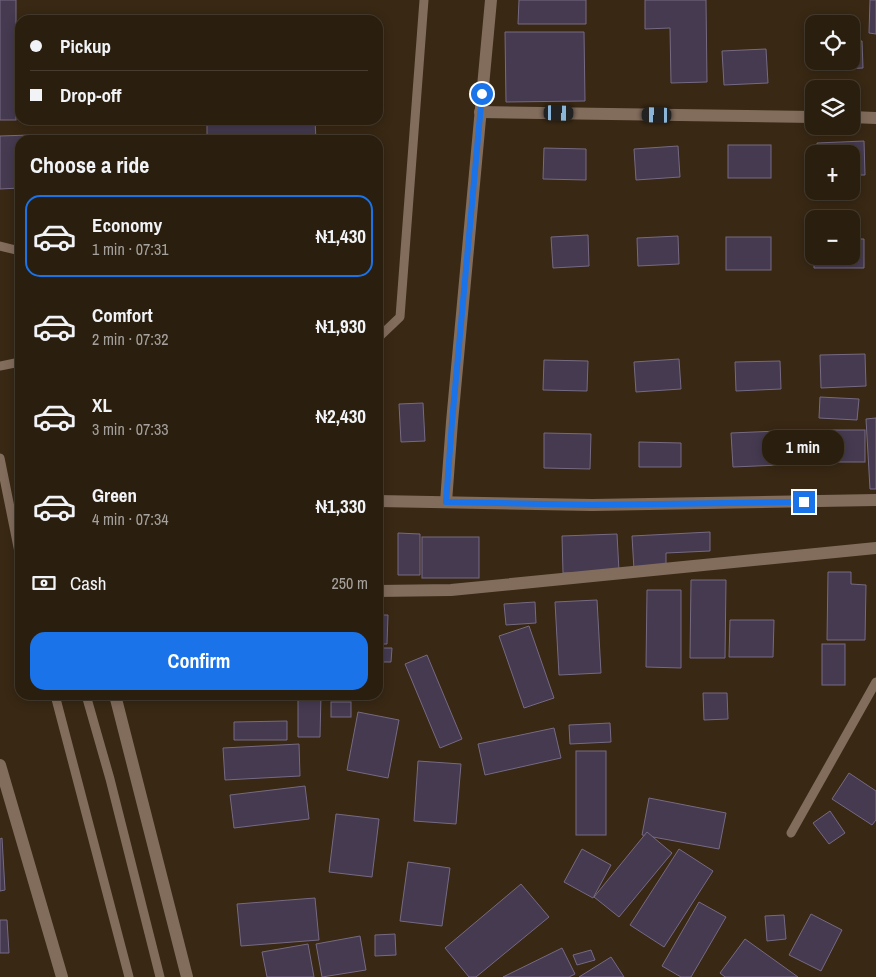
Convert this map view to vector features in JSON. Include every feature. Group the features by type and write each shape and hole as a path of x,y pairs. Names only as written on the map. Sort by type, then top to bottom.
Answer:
{"street":[{"path":"446,502 490,0"},
{"path":"480,112 805,117"},
{"path":"860,117 876,118"},
{"path":"383,500 592,505 876,500"},
{"path":"383,592 451,590 876,548"},
{"path":"116,700 187,977"},
{"path":"0,765 62,977"}],"lane":[{"path":"383,333 400,317 424,0"},
{"path":"0,246 15,250"},
{"path":"0,366 15,363"},
{"path":"0,458 15,532"},
{"path":"790,833 876,682"},
{"path":"56,700 129,977"},
{"path":"87,700 110,780 160,977"}],"building":[{"path":"0,0 16,0 15,120 0,120"},
{"path":"519,0 586,0 586,24 518,24"},
{"path":"645,0 706,0 707,82 671,83 670,28 645,29"},
{"path":"870,0 876,0 876,34 869,33"},
{"path":"505,32 584,32 585,101 506,102"},
{"path":"860,41 862,41 863,68 860,68"},
{"path":"766,49 768,83 724,85 722,51"},
{"path":"207,125 315,125 316,135 207,135"},
{"path":"0,136 15,136 15,188 0,189"},
{"path":"864,141 865,175 860,175 860,145 817,145 817,143"},
{"path":"728,145 771,145 771,178 728,178"},
{"path":"678,146 680,177 636,180 634,149"},
{"path":"544,148 586,149 586,180 543,179"},
{"path":"588,235 589,266 553,268 551,237"},
{"path":"678,236 679,264 638,266 637,238"},
{"path":"726,237 771,237 771,270 726,270"},
{"path":"860,239 864,239 864,268 814,268 814,265 860,265"},
{"path":"865,354 866,386 821,388 820,355"},
{"path":"679,359 681,389 636,392 634,362"},
{"path":"544,360 588,361 587,391 543,390"},
{"path":"780,361 781,389 736,391 735,362"},
{"path":"820,397 859,399 857,420 819,418"},
{"path":"423,403 425,441 401,442 399,404"},
{"path":"876,418 876,489 870,489 866,419"},
{"path":"822,430 865,430 865,462 822,462"},
{"path":"778,431 780,465 733,467 731,433"},
{"path":"544,433 591,434 590,469 544,468"},
{"path":"639,442 681,443 681,467 639,467"},
{"path":"710,532 710,551 666,553 666,569 634,570 632,536"},
{"path":"398,533 420,534 420,575 398,575"},
{"path":"617,534 619,571 563,573 562,536"},
{"path":"422,537 479,537 479,578 422,578"},
{"path":"828,572 851,572 851,584 866,585 865,640 827,640"},
{"path":"691,580 726,580 725,658 690,658"},
{"path":"647,590 681,590 681,668 646,667"},
{"path":"597,600 601,673 559,675 555,602"},
{"path":"535,602 536,623 506,625 504,604"},
{"path":"383,615 388,615 387,644 383,644"},
{"path":"730,620 774,620 773,657 729,657"},
{"path":"529,626 554,698 524,708 499,636"},
{"path":"822,644 845,644 845,685 822,685"},
{"path":"383,648 392,648 391,662 383,662"},
{"path":"427,655 462,739 440,748 405,664"},
{"path":"703,693 727,693 728,719 704,720"},
{"path":"298,700 321,700 320,737 298,737"},
{"path":"331,702 351,702 351,717 331,717"},
{"path":"358,712 399,720 388,778 347,770"},
{"path":"287,721 287,740 234,740 234,722"},
{"path":"610,723 611,742 570,744 569,725"},
{"path":"554,728 561,758 485,775 478,744"},
{"path":"299,744 300,776 225,780 223,748"},
{"path":"576,751 606,751 606,835 576,835"},
{"path":"418,761 461,764 456,824 414,821"},
{"path":"849,773 876,791 876,820 872,825 832,799"},
{"path":"305,786 309,819 234,828 230,795"},
{"path":"649,798 726,813 719,849 642,835"},
{"path":"830,811 845,833 829,844 813,823"},
{"path":"336,814 379,819 372,877 329,872"},
{"path":"647,832 672,853 619,917 594,897"},
{"path":"2,838 5,890 0,891 0,839"},
{"path":"582,849 611,865 593,898 564,882"},
{"path":"679,849 713,871 664,947 630,925"},
{"path":"408,862 450,868 442,926 400,921"},
{"path":"521,884 549,917 476,977 469,977 445,948"},
{"path":"315,898 319,940 241,946 237,904"},
{"path":"699,902 726,917 691,977 681,977 662,966"},
{"path":"811,914 842,930 821,971 789,955"},
{"path":"784,915 786,939 767,941 765,916"},
{"path":"0,920 7,920 9,953 0,953"},
{"path":"395,934 396,955 375,956 375,935"},
{"path":"360,936 366,970 322,977 316,944"},
{"path":"745,939 798,977 725,977 720,973"},
{"path":"308,944 314,977 267,977 262,952"},
{"path":"562,948 575,974 569,977 503,977"},
{"path":"591,950 595,960 577,965 573,955"},
{"path":"611,957 624,977 579,977"}],"route":[{"path":"482,94 446,502 592,505 804,502"}]}
